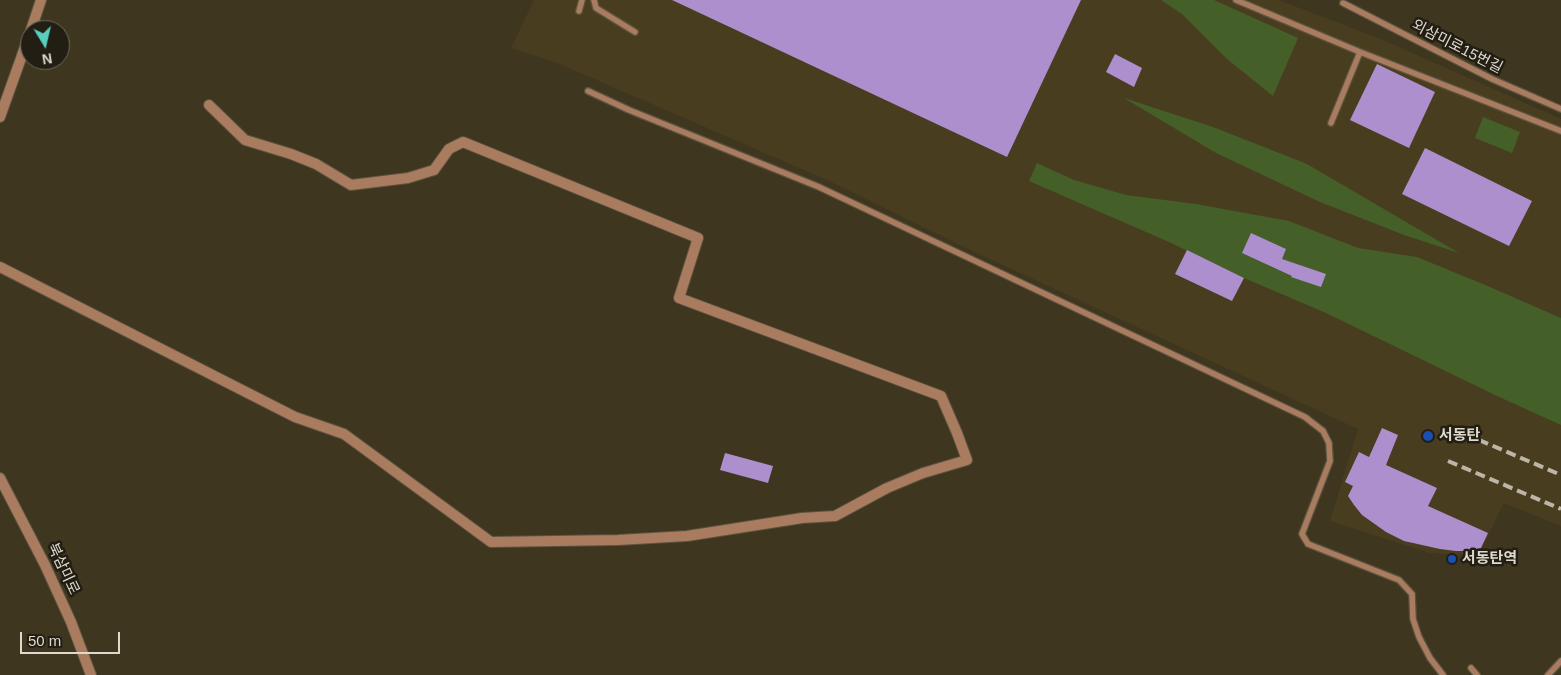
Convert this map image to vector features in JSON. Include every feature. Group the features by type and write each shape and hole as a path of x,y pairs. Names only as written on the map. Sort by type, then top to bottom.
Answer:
{"street":[{"path":"34,20 41,0"},
{"path":"0,117 20,60"},
{"path":"0,267 295,417 344,434 491,542 618,540 687,536 802,518 836,516 905,480 967,460 941,396 679,298 698,238 463,142 449,149 434,170 408,178 351,185 316,164 245,140 209,105"},
{"name":"북삼미로","path":"0,478 45,565 71,622 91,675"}],"lane":[{"path":"579,11 582,0"},
{"path":"594,0 596,8 635,32"},
{"path":"1236,0 1360,52 1561,131"},
{"name":"외삼미로15번길","path":"1343,3 1492,79 1561,110"},
{"path":"1331,123 1360,52"},
{"path":"588,91 629,110 819,187 1305,417 1323,431 1329,443 1330,461 1302,534 1308,544 1399,580 1412,594 1418,637 1430,658 1444,675"},
{"path":"1548,675 1561,661"},
{"path":"1471,668 1477,675"}],"shaded area":[{"path":"534,0 1279,0 1383,40 1561,119 1561,526 1504,503 1478,556 1430,553 1330,521 1358,429 966,248 827,180 555,62 511,48"}],"green space":[{"path":"1161,0 1214,0 1298,38 1273,96 1227,59 1182,14"},
{"path":"1124,98 1213,127 1307,164 1459,253 1404,235 1320,202 1216,153"},
{"path":"1483,117 1520,132 1512,153 1475,138"},
{"path":"1037,163 1074,180 1126,195 1196,204 1289,221 1358,248 1417,257 1561,318 1561,425 1326,313 1029,181"}],"building":[{"path":"672,0 1081,0 1007,157"},
{"path":"1115,54 1142,68 1134,87 1106,72"},
{"path":"1377,64 1435,92 1409,148 1350,120"},
{"path":"1425,148 1532,201 1509,246 1402,194"},
{"path":"1251,233 1286,249 1282,259 1326,274 1321,287 1291,277 1242,253"},
{"path":"1187,250 1244,278 1232,301 1175,274"},
{"path":"1382,428 1398,435 1386,465 1437,488 1428,506 1488,533 1481,548 1469,551 1456,551 1404,541 1386,532 1362,515 1348,496 1353,486 1345,482 1359,452 1369,457"},
{"path":"725,453 773,466 768,483 720,470"}],"railway":[{"path":"1465,434 1561,475"},
{"path":"1448,461 1561,509"}],"place":[{"name":"서동탄","path":"1428,436"},
{"name":"서동탄역","path":"1452,559"}]}
